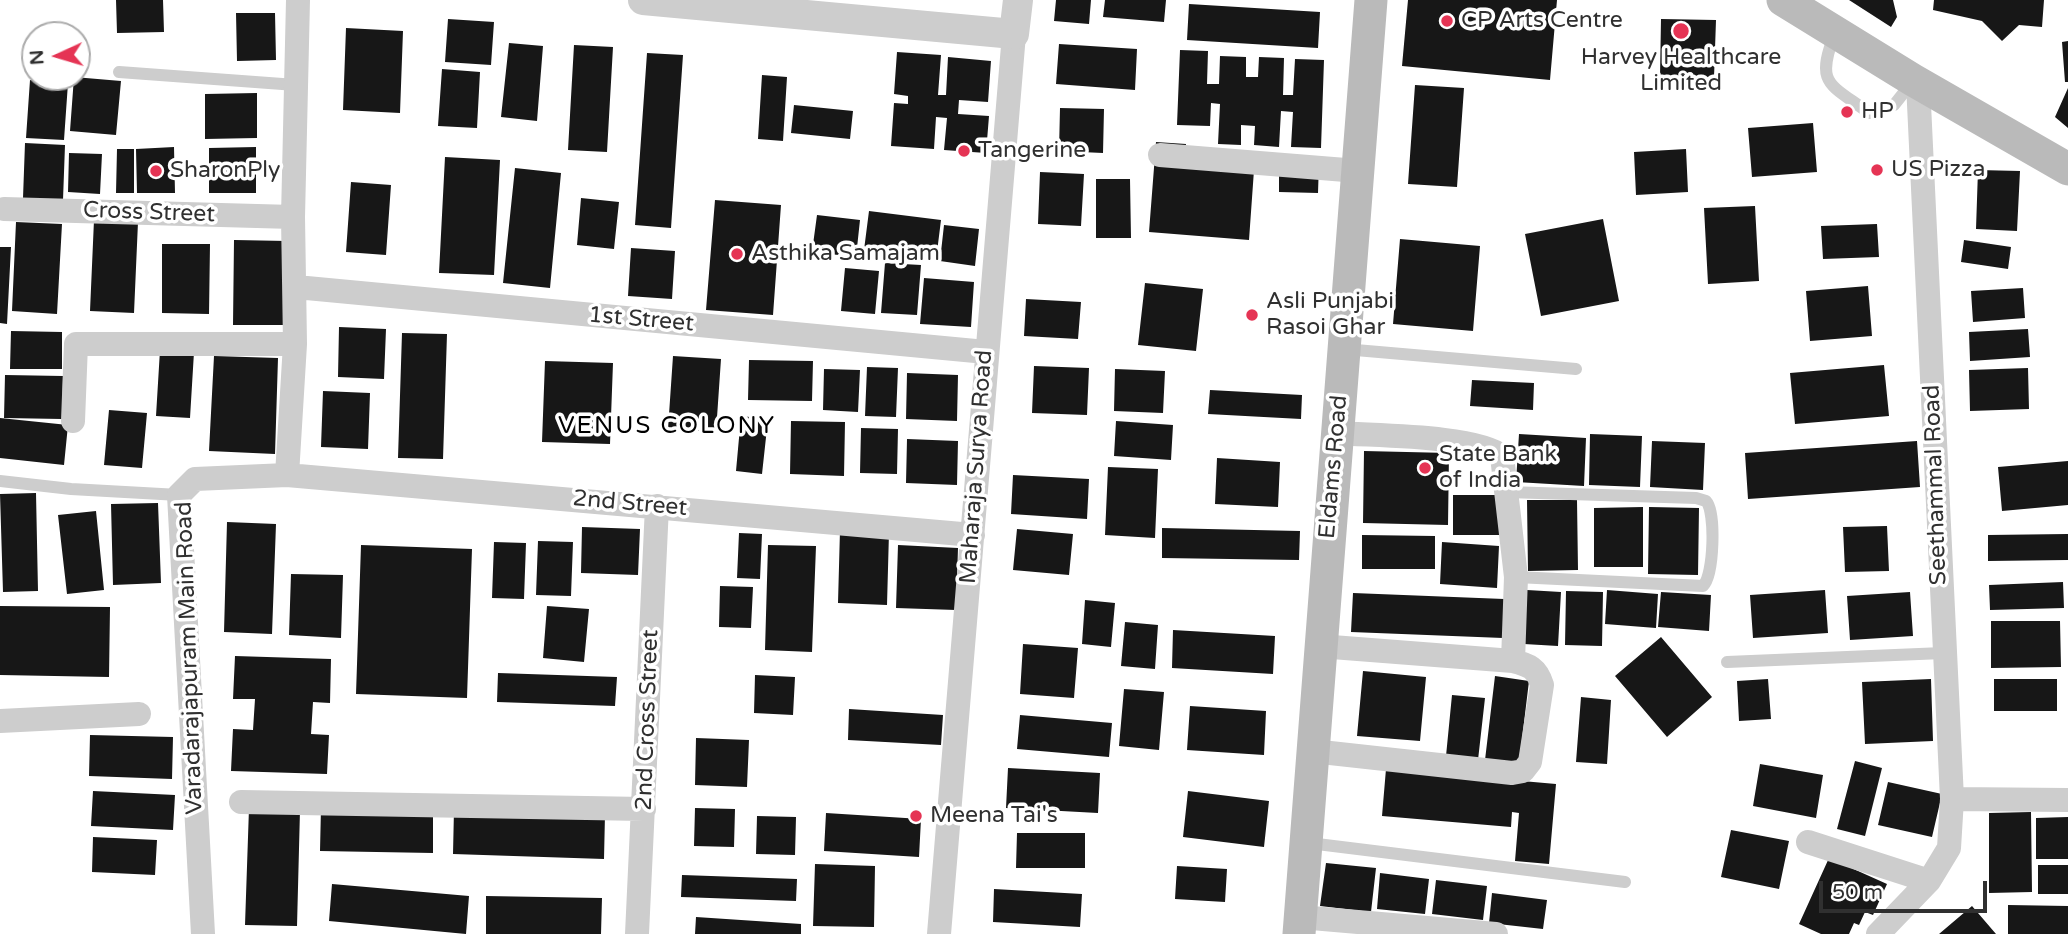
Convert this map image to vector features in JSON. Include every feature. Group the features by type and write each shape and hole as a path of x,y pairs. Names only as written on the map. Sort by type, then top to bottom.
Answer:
{"main road":[{"name":"Eldams Road","path":"1299,925 1371,0"},
{"path":"1783,0 1916,82 2068,169"}],"street":[{"path":"287,475 295,344 293,217 298,0"},
{"path":"643,0 772,6 1014,34"},
{"name":"Maharaja Surya Road","path":"939,934 986,352 1018,0"},
{"name":"Seethammal Road","path":"1878,934 1929,881 1950,848 1952,799 1916,82"},
{"path":"1160,155 1358,171"},
{"name":"Cross Street","path":"4,209 293,217"},
{"name":"1st Street","path":"296,288 986,352"},
{"path":"73,421 76,344 295,344"},
{"path":"1337,433 1488,447 1502,456 1516,577 1513,661"},
{"name":"Varadarajapuram Main Road","path":"203,934 179,495 195,479 287,475"},
{"name":"2nd Street","path":"287,475 973,535"},
{"name":"2nd Cross Street","path":"637,934 657,506"},
{"path":"1312,751 1512,773 1523,771 1530,762 1542,685 1538,673 1529,665 1513,661 1319,646"},
{"path":"0,721 139,714"},
{"path":"1952,799 2068,800"},
{"path":"242,802 644,809"},
{"path":"1808,842 1929,881"},
{"path":"1299,925 1496,934"}],"lane":[{"path":"1836,33 1824,63 1825,75 1831,85 1869,113 1894,105 1916,82"},
{"path":"119,72 296,85"},
{"path":"1344,349 1576,369"},
{"path":"0,481 71,489 179,495"},
{"path":"1507,492 1696,498 1706,501 1712,513 1710,573 1703,586 1516,577"},
{"path":"1727,662 1943,653"},
{"path":"1305,842 1625,883"}],"building":[{"path":"116,0 163,0 164,32 117,33"},
{"path":"1056,0 1091,0 1089,24 1054,21"},
{"path":"1105,0 1166,0 1164,22 1103,17"},
{"path":"1408,0 1557,0 1550,80 1402,66"},
{"path":"1849,0 1893,0 1897,17 1891,27"},
{"path":"1934,0 2044,0 2042,27 2019,25 2002,41 1982,21 1933,10"},
{"path":"1189,4 1320,12 1318,48 1187,40"},
{"path":"236,13 275,13 276,60 237,61"},
{"path":"448,19 494,22 491,65 445,62"},
{"path":"1661,19 1716,20 1714,78 1660,77"},
{"path":"346,28 403,31 400,113 343,110"},
{"path":"2068,41 2068,82 2065,82 2062,42"},
{"path":"509,43 543,46 537,121 501,117"},
{"path":"1059,44 1137,49 1135,90 1056,84"},
{"path":"574,45 613,47 607,152 568,150"},
{"path":"1180,50 1208,51 1207,84 1219,84 1220,56 1246,57 1246,77 1258,77 1259,57 1284,58 1283,95 1293,95 1295,59 1324,60 1321,148 1291,147 1293,112 1281,111 1279,147 1254,145 1255,126 1241,125 1241,145 1218,144 1220,104 1211,103 1210,126 1177,125"},
{"path":"897,52 941,55 938,95 946,95 948,57 991,61 988,102 959,100 958,114 989,116 986,153 944,150 947,118 936,117 934,149 891,146 894,103 908,104 908,96 894,94"},
{"path":"647,53 683,55 671,228 635,225"},
{"path":"442,69 480,72 477,128 438,126"},
{"path":"762,75 787,77 783,141 758,139"},
{"path":"91,78 121,81 116,135 70,131 73,91 91,91"},
{"path":"1415,85 1464,88 1457,187 1408,184"},
{"path":"2068,88 2068,128 2055,117"},
{"path":"29,91 67,91 64,140 26,138"},
{"path":"257,93 257,138 205,139 205,94"},
{"path":"794,105 853,111 850,139 791,133"},
{"path":"1060,108 1104,109 1103,153 1059,151"},
{"path":"1813,123 1817,172 1752,177 1748,128"},
{"path":"1156,142 1186,144 1184,164 1254,170 1249,240 1149,232"},
{"path":"25,143 65,145 63,200 23,198"},
{"name":"SharonPly","path":"174,147 175,193 137,193 136,149"},
{"path":"256,147 256,193 209,193 209,148"},
{"path":"117,149 134,149 134,193 116,193"},
{"path":"1686,149 1688,192 1636,195 1634,152"},
{"path":"69,153 102,154 100,194 68,192"},
{"path":"445,157 500,160 494,275 439,273"},
{"path":"1279,161 1319,162 1318,193 1279,192"},
{"path":"515,168 561,173 550,288 503,283"},
{"path":"1978,170 2020,171 2017,231 1976,229"},
{"path":"1040,172 1084,174 1081,226 1038,224"},
{"path":"1096,179 1130,179 1131,238 1096,238"},
{"path":"351,182 391,185 386,255 346,252"},
{"path":"581,198 619,202 614,249 577,245"},
{"path":"715,200 781,205 773,315 706,310"},
{"path":"1755,206 1759,281 1708,284 1704,208"},
{"path":"869,211 941,220 936,260 864,250"},
{"path":"817,215 860,220 856,257 812,252"},
{"path":"1603,219 1619,301 1541,316 1525,234"},
{"path":"94,220 138,222 134,313 90,311"},
{"path":"16,222 62,224 57,314 12,311"},
{"path":"1877,224 1879,257 1823,259 1821,226"},
{"path":"944,225 979,229 975,266 940,261"},
{"path":"1400,239 1480,246 1473,331 1393,324"},
{"path":"234,240 287,241 286,325 233,325"},
{"path":"1964,240 2011,247 2008,269 1961,262"},
{"path":"162,244 210,244 209,314 162,313"},
{"path":"0,247 11,247 7,324 0,323"},
{"path":"631,248 675,251 672,299 628,296"},
{"path":"885,263 921,265 917,315 881,313"},
{"path":"845,268 879,271 875,314 841,311"},
{"path":"924,278 974,282 971,327 920,324"},
{"path":"1145,283 1203,289 1196,351 1138,345"},
{"path":"1868,286 1872,336 1810,341 1806,291"},
{"path":"2023,288 2025,318 1973,322 1971,291"},
{"path":"1026,299 1081,302 1078,339 1024,336"},
{"path":"339,327 386,329 384,379 338,377"},
{"path":"2028,329 2030,357 1970,361 1969,332"},
{"path":"11,331 62,332 62,369 10,369"},
{"path":"402,333 447,334 443,459 398,458"},
{"path":"160,350 194,352 190,418 156,416"},
{"path":"214,356 278,358 275,454 209,451"},
{"path":"673,356 721,359 716,432 668,429"},
{"path":"749,360 813,361 812,401 748,400"},
{"path":"545,361 613,363 610,444 542,442"},
{"path":"1884,365 1889,416 1795,424 1790,373"},
{"path":"1034,366 1089,368 1087,415 1032,413"},
{"path":"867,367 898,368 896,417 865,416"},
{"path":"2028,368 2029,409 1970,411 1969,370"},
{"path":"824,369 860,370 858,412 823,410"},
{"path":"1115,369 1165,371 1163,413 1114,411"},
{"path":"907,373 958,375 957,421 906,419"},
{"path":"5,375 63,376 62,419 4,418"},
{"path":"1472,380 1534,383 1533,410 1470,406"},
{"path":"1210,390 1302,395 1301,419 1208,414"},
{"path":"323,391 370,393 368,449 321,447"},
{"path":"109,410 147,413 142,468 104,465"},
{"path":"741,416 768,419 762,474 736,471"},
{"path":"0,418 68,425 64,465 0,458"},
{"path":"791,421 845,422 844,476 790,474"},
{"path":"1116,421 1173,425 1171,460 1114,456"},
{"path":"861,428 898,429 897,474 860,473"},
{"path":"1519,434 1586,438 1584,486 1516,482"},
{"path":"1590,434 1642,436 1640,487 1589,485"},
{"path":"907,439 958,441 957,485 906,483"},
{"path":"1652,441 1705,443 1703,490 1650,487"},
{"path":"1917,441 1920,487 1748,499 1745,453"},
{"path":"1364,451 1449,453 1448,525 1363,523"},
{"path":"1217,458 1280,462 1278,507 1215,504"},
{"path":"2068,461 2068,505 2002,511 1998,467"},
{"path":"1108,467 1158,469 1155,538 1105,535"},
{"path":"1013,475 1089,479 1087,519 1011,514"},
{"path":"36,493 38,591 3,592 0,494"},
{"path":"1453,495 1500,495 1500,535 1453,535"},
{"path":"1527,500 1577,500 1578,570 1528,571"},
{"path":"158,503 161,583 113,585 111,504"},
{"path":"1643,507 1643,567 1594,567 1594,508"},
{"path":"1649,507 1699,508 1698,575 1648,574"},
{"path":"96,511 104,590 67,594 58,515"},
{"path":"227,522 276,524 272,634 224,632"},
{"path":"1887,526 1889,571 1845,572 1843,527"},
{"path":"582,527 640,529 638,575 581,573"},
{"path":"1162,528 1300,531 1299,560 1162,558"},
{"path":"1017,529 1073,534 1069,575 1013,570"},
{"path":"840,530 889,532 887,605 838,603"},
{"path":"739,533 762,534 760,579 737,578"},
{"path":"2068,534 2068,560 1988,561 1988,535"},
{"path":"1362,535 1435,536 1435,569 1362,569"},
{"path":"538,541 573,542 571,596 536,595"},
{"path":"494,542 526,543 524,599 492,598"},
{"path":"1442,542 1499,546 1497,588 1440,584"},
{"path":"361,545 472,549 467,698 356,694"},
{"path":"768,545 816,546 812,652 765,650"},
{"path":"898,545 958,548 956,610 896,608"},
{"path":"291,574 343,575 341,638 289,635"},
{"path":"2063,582 2064,608 1990,610 1989,585"},
{"path":"720,586 753,587 751,628 719,627"},
{"path":"1527,590 1561,592 1558,646 1524,644"},
{"path":"1607,590 1658,594 1656,628 1605,624"},
{"path":"1825,590 1828,633 1753,638 1750,595"},
{"path":"1566,591 1603,592 1602,646 1565,645"},
{"path":"1661,592 1711,595 1709,631 1658,627"},
{"path":"1910,592 1913,636 1850,640 1847,596"},
{"path":"1353,593 1504,599 1503,638 1351,632"},
{"path":"1085,600 1115,603 1111,647 1082,644"},
{"path":"0,606 110,607 109,677 0,675"},
{"path":"547,606 589,609 584,662 543,658"},
{"path":"1991,621 2060,621 2061,667 1991,668"},
{"path":"1125,622 1158,625 1155,669 1121,666"},
{"path":"1173,630 1275,636 1273,674 1172,668"},
{"path":"1661,637 1712,697 1667,737 1615,676"},
{"path":"1023,644 1078,648 1074,698 1020,694"},
{"path":"235,656 331,659 330,703 313,702 311,734 329,735 327,774 231,771 233,729 253,730 255,699 233,699"},
{"path":"1363,671 1426,677 1420,741 1357,736"},
{"path":"498,673 617,677 615,706 497,702"},
{"path":"755,675 795,677 793,715 754,713"},
{"path":"1495,676 1529,681 1519,764 1485,760"},
{"path":"1768,679 1771,719 1739,721 1737,681"},
{"path":"1931,679 1933,741 1865,744 1862,682"},
{"path":"1994,679 2057,679 2057,711 1994,711"},
{"path":"1124,689 1164,692 1159,750 1119,746"},
{"path":"1452,695 1485,698 1478,760 1446,756"},
{"path":"1581,697 1611,700 1607,764 1576,762"},
{"path":"1190,706 1266,711 1264,755 1187,750"},
{"path":"849,709 943,715 941,745 848,740"},
{"path":"1020,715 1112,723 1109,757 1017,749"},
{"path":"90,735 173,737 172,779 89,776"},
{"path":"696,738 749,740 747,787 695,785"},
{"path":"1855,761 1882,768 1865,836 1837,829"},
{"path":"1760,764 1823,775 1816,818 1753,806"},
{"path":"1008,768 1100,773 1098,813 1006,808"},
{"path":"1386,769 1556,784 1549,864 1515,861 1519,813 1512,812 1511,827 1382,816"},
{"path":"1888,782 1942,794 1932,837 1878,825"},
{"path":"93,791 175,795 173,830 91,826"},
{"path":"1188,791 1269,801 1264,847 1183,837"},
{"path":"321,807 433,809 433,853 320,851"},
{"path":"249,808 300,810 297,926 245,925"},
{"path":"695,808 735,809 734,847 694,846"},
{"path":"454,809 605,814 604,859 453,854"},
{"path":"2031,812 2032,892 1989,893 1989,813"},
{"path":"826,813 921,819 919,857 824,851"},
{"path":"757,816 796,817 795,855 756,854"},
{"path":"2068,817 2068,859 2036,859 2036,818"},
{"path":"1731,830 1789,841 1779,889 1721,877"},
{"path":"1017,833 1085,833 1085,868 1016,868"},
{"path":"93,837 157,840 155,875 92,872"},
{"path":"1829,858 1887,884 1873,915 1865,912 1859,925 1854,923 1849,934 1821,934 1799,924"},
{"path":"1326,863 1376,868 1371,912 1320,906"},
{"path":"815,864 875,866 874,927 813,926"},
{"path":"2038,865 2068,865 2068,894 2038,894"},
{"path":"1177,866 1227,869 1225,902 1175,899"},
{"path":"1380,873 1429,879 1425,914 1377,909"},
{"path":"682,875 797,879 796,901 681,897"},
{"path":"1436,880 1487,886 1483,920 1432,914"},
{"path":"332,884 469,896 466,934 329,921"},
{"path":"994,889 1082,894 1080,927 993,922"},
{"path":"1492,893 1547,900 1543,929 1489,923"},
{"path":"486,896 602,898 601,934 486,934"},
{"path":"2008,905 2068,906 2068,934 2008,934"},
{"path":"1972,906 1996,934 1939,934"},
{"path":"696,917 801,924 801,934 695,934"}],"place":[{"name":"CP Arts Centre","path":"1447,21"},
{"name":"Harvey Healthcare Limited","path":"1681,31"},
{"name":"HP","path":"1847,112"},
{"name":"Tangerine","path":"964,151"},
{"name":"US Pizza","path":"1877,170"},
{"name":"SharonPly","path":"156,171"},
{"name":"Asthika Samajam","path":"737,254"},
{"name":"Asli Punjabi Rasoi Ghar","path":"1252,315"},
{"name":"State Bank of India","path":"1425,468"},
{"name":"Meena Tai's","path":"916,816"}],"district":[{"name":"VENUS COLONY","path":"667,427"}]}
